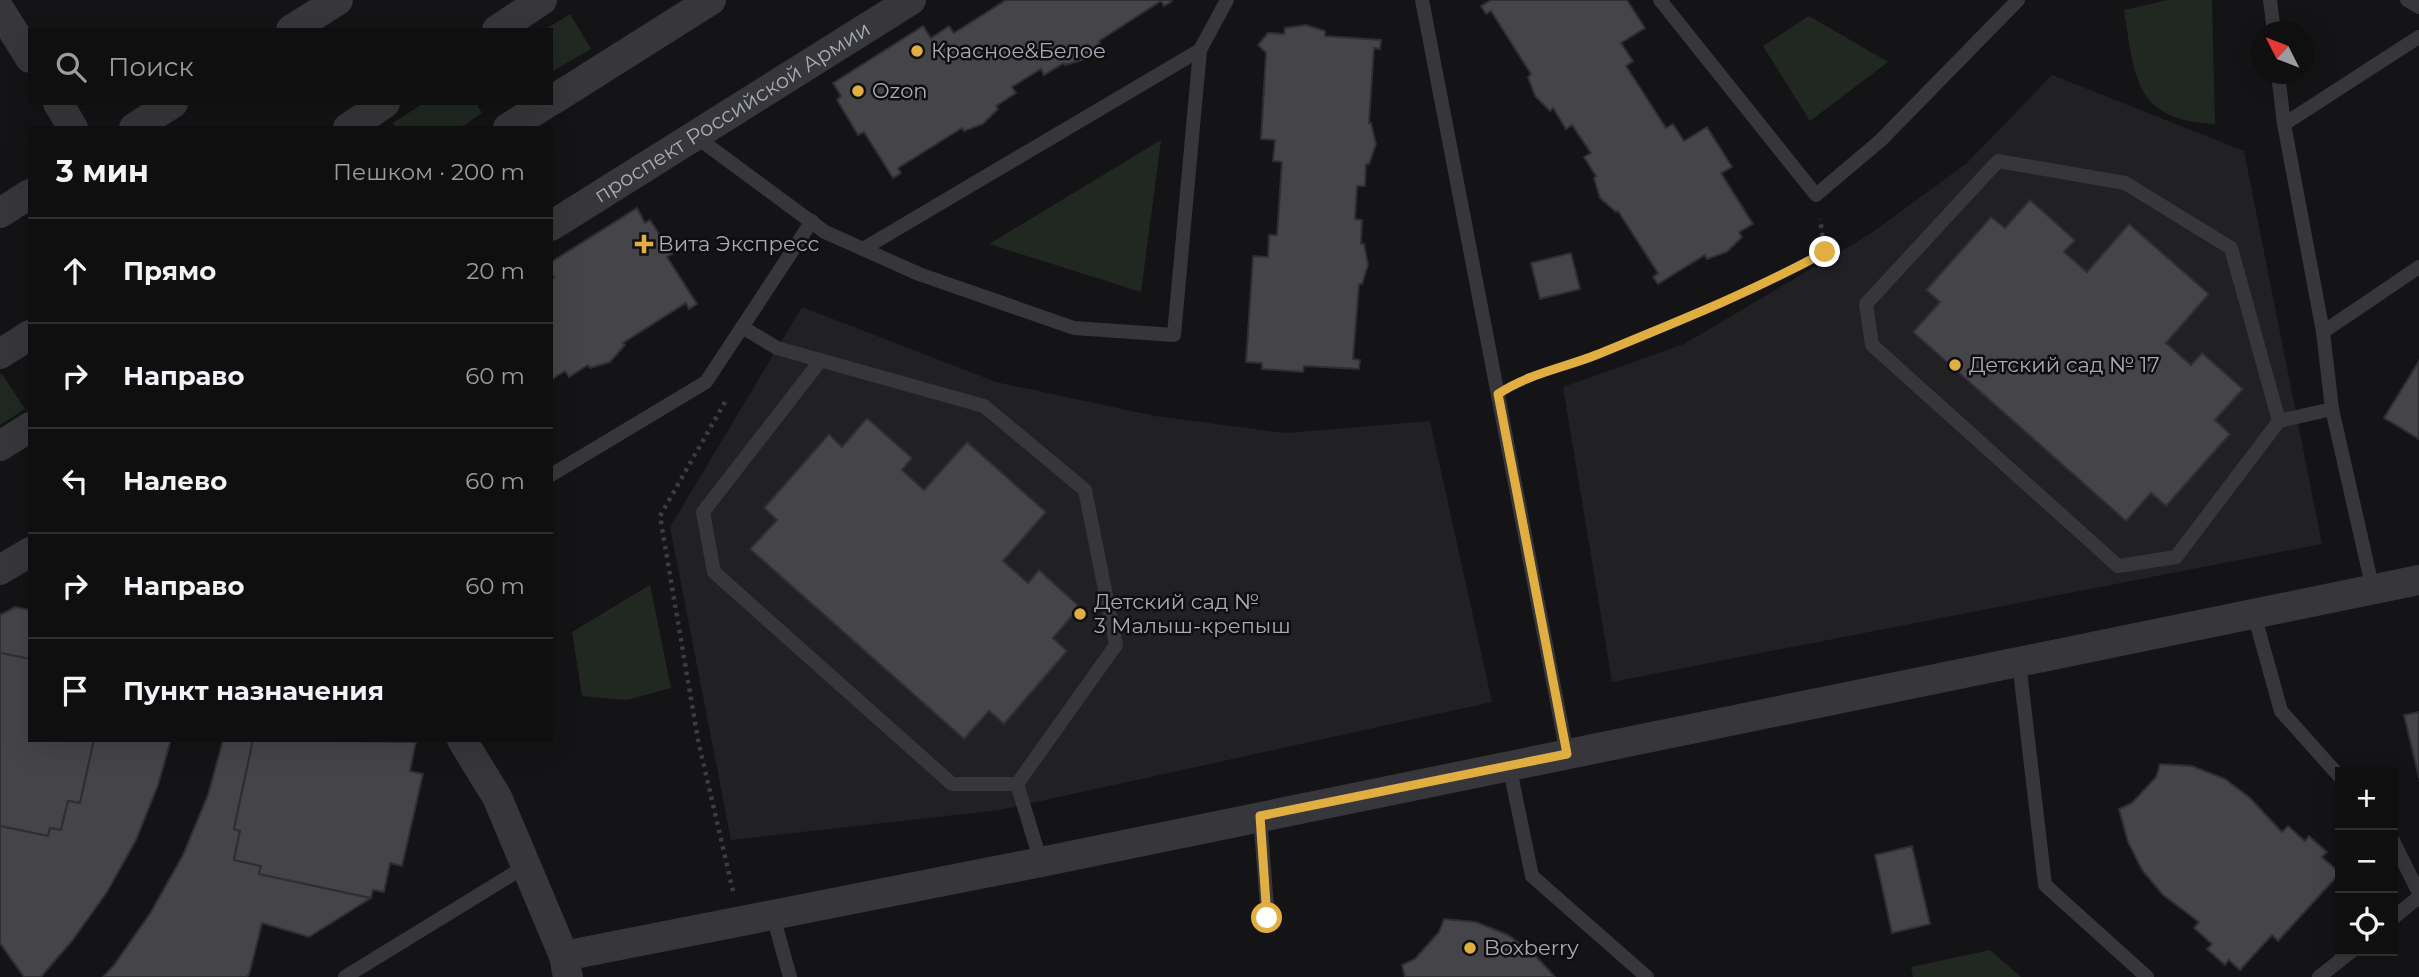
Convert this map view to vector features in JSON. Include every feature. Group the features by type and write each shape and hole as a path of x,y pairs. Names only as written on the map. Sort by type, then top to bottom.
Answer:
{"street":[{"path":"293,28 338,0"},
{"path":"499,28 542,0"},
{"path":"553,99 711,0"},
{"name":"проспект Российской Армии","path":"553,225 911,0"},
{"path":"0,10 28,55"},
{"path":"59,105 72,126"},
{"path":"137,126 170,105"},
{"path":"351,126 382,105"},
{"path":"511,126 544,105"},
{"path":"0,213 28,195"},
{"path":"0,354 28,336"},
{"path":"0,446 28,428"},
{"path":"0,570 28,553"},
{"path":"463,742 497,797 566,967 740,922 2419,580"}],"lane":[{"path":"695,136 825,232 919,274 1074,328 1174,335 1200,50 1227,0"},
{"path":"1422,0 1567,754"},
{"path":"1660,0 1816,195 1881,140 2018,0"},
{"path":"2270,0 2273,21"},
{"path":"2407,0 2419,7"},
{"path":"2284,124 2419,37"},
{"path":"863,249 1200,50"},
{"path":"2279,84 2284,124 2323,332 2332,410 2373,590"},
{"path":"2279,421 2231,248 2125,183 1998,161 1866,304 1872,345 2119,566 2176,557 2279,421 2332,410"},
{"path":"553,474 706,382 812,221"},
{"path":"2323,332 2419,267"},
{"path":"742,327 777,348 984,406 1085,490 1116,645 1017,785"},
{"path":"821,360 703,512 714,572 953,784 1017,785"},
{"path":"2254,614 2281,711 2335,771"},
{"path":"2019,662 2045,885 2147,977"},
{"path":"1509,765 1532,876 1647,977"},
{"path":"1017,785 1041,862"},
{"path":"1260,816 1268,920"},
{"path":"2398,851 2419,895 2398,914"},
{"path":"345,977 526,866"},
{"path":"773,916 790,977"},
{"path":"2319,977 2346,956"}],"path":[{"path":"1498,394 1516,382 1593,356 1775,279 1825,252 1816,195"},
{"path":"714,370 736,383 660,516 698,740 740,922"}],"shaded area":[{"path":"2168,0 2212,0 2215,124 2188,121 2168,114 2154,104 2143,91 2136,75 2124,10"},
{"path":"570,14 591,49 553,71 553,28 547,28"},
{"path":"1809,16 1888,62 1810,121 1763,46"},
{"name":"Детский сад № 17","path":"2052,75 2244,151 2322,544 1612,682 1563,387 1684,344 1870,234 1967,163"},
{"path":"421,105 477,105 482,113 463,126 395,126 393,123"},
{"path":"1161,140 1141,292 989,244"},
{"name":"Детский сад № 3 Малыш-крепыш","path":"802,307 996,382 1155,416 1286,433 1430,421 1492,702 1000,810 731,840 670,527"},
{"path":"2,374 25,409 0,425 0,375"},
{"path":"650,585 671,688 627,700 582,696 572,632"},
{"path":"1990,950 2021,977 1913,977 1911,967"}],"building":[{"path":"1006,0 1172,1 1164,6 1161,1 1099,41 1085,59 1065,65 1064,63 1044,75 1041,69 1012,87 1016,93 996,106 998,109 983,124 964,131 962,128 898,168 901,173 893,178 864,132 858,135 837,100 841,96 833,83 923,26 931,38 949,26 954,33"},
{"path":"1491,0 1627,0 1645,28 1621,43 1633,61 1626,66 1666,128 1673,124 1684,141 1707,127 1732,167 1721,173 1753,224 1739,232 1742,237 1727,252 1707,259 1705,255 1658,284 1653,277 1658,273 1618,211 1600,198 1594,178 1596,176 1584,157 1591,153 1572,125 1566,129 1553,108 1550,111 1535,96 1528,77 1531,74 1491,11 1486,14 1481,6"},
{"path":"1306,25 1325,31 1325,36 1381,40 1380,49 1374,48 1369,123 1376,144 1369,164 1366,164 1365,186 1357,186 1355,219 1362,220 1361,244 1364,244 1368,265 1362,284 1359,284 1353,359 1360,360 1359,369 1304,366 1303,372 1262,369 1262,363 1246,362 1253,256 1268,257 1269,235 1277,235 1282,162 1273,161 1275,140 1261,139 1266,53 1258,45 1268,33 1284,34 1285,28"},
{"path":"2030,200 2075,240 2064,252 2087,272 2129,224 2209,294 2166,343 2191,365 2202,353 2243,389 2215,420 2230,434 2166,506 2151,493 2126,521 1913,332 1940,302 1926,290 1991,217 2005,228"},
{"path":"637,208 645,223 650,220 672,254 667,257 697,304 689,309 686,303 623,343 625,345 610,362 590,368 588,365 569,377 565,371 553,379 553,261"},
{"path":"1571,253 1580,289 1540,299 1531,263"},
{"path":"2419,361 2419,439 2384,418"},
{"path":"867,418 912,458 902,470 924,490 967,442 1046,512 1003,561 1028,583 1039,570 1080,607 1053,638 1067,651 1004,724 989,711 964,739 750,549 777,520 764,508 829,434 842,447"},
{"path":"15,607 28,610 28,659 0,653 0,615"},
{"path":"0,653 28,659 28,742 94,742 80,803 68,801 61,830 50,828 48,836 0,826"},
{"path":"2419,712 2419,778 2404,715"},
{"path":"94,742 170,742 158,785 136,840 107,892 72,941 41,977 24,977 0,943 0,826 48,836 50,828 61,830 68,801 80,803"},
{"path":"222,742 253,742 234,829 240,831 234,860 261,866 259,874 371,898 309,937 262,923 249,975 246,977 103,977 151,912 183,855 208,795"},
{"path":"253,742 416,742 410,771 423,774 402,866 390,863 384,892 373,890 371,898 259,874 261,866 234,860 240,831 234,829"},
{"path":"2160,764 2192,766 2225,779 2250,798 2282,832 2288,826 2305,841 2309,836 2327,852 2322,857 2335,869 2335,878 2278,941 2272,935 2240,970 2229,960 2225,965 2207,949 2212,944 2194,928 2199,922 2163,895 2142,870 2128,842 2119,809 2132,803 2156,777"},
{"path":"1912,846 1930,924 1892,933 1875,855"},
{"path":"1444,919 1476,922 1508,935 1533,953 1555,977 1405,977 1402,965 1415,959 1439,932"}],"place":[{"name":"Красное&Белое","path":"917,51"},
{"name":"Ozon","path":"858,91"},
{"name":"Вита Экспресс","path":"644,244"},
{"name":"Детский сад № 17","path":"1955,365"},
{"name":"Детский сад № 3 Малыш-крепыш","path":"1080,614"},
{"name":"Boxberry","path":"1470,948"}],"route":[{"path":"1267,918 1260,816 1567,754 1498,394 1516,382 1593,356 1775,279 1825,252"}]}
